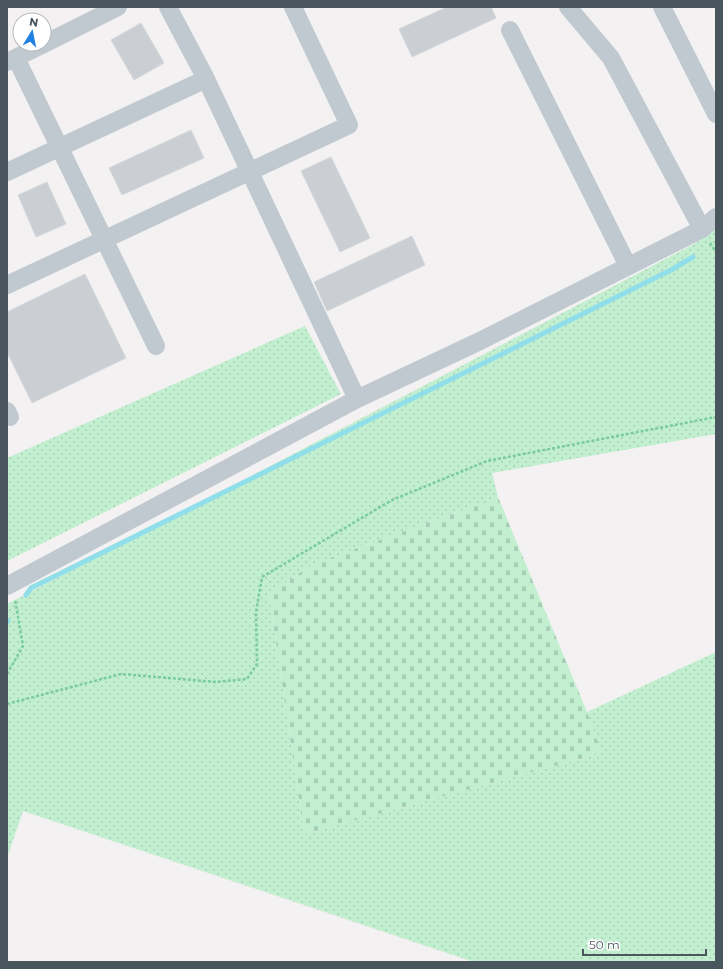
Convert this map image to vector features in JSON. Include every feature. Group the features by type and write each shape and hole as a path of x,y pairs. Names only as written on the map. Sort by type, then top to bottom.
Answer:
{"street":[{"path":"52,40 118,7"},
{"path":"168,7 206,79 357,399"},
{"path":"7,285 349,125 293,7"},
{"path":"568,7 611,58 702,229"},
{"path":"662,7 716,114"},
{"path":"510,30 628,266"},
{"path":"28,52 11,60 59,148 156,346"},
{"path":"7,172 206,79"},
{"path":"10,584 357,399 480,341 702,229 716,217"}],"path":[{"path":"7,704 121,674 216,682 247,679 257,664 256,612 262,577 392,500 487,461 716,417"},
{"path":"7,674 23,646 10,584"}],"green space":[{"path":"716,229 716,434 492,473 498,497 311,565 269,594 304,834 602,753 587,712 716,652 716,962 474,962 23,811 7,858 7,604 694,244"},
{"path":"305,326 341,394 7,561 7,458"},
{"path":"498,497 587,712 602,753 304,834 269,594 311,565"}],"building":[{"path":"447,7 491,7 496,18 412,57 399,29"},
{"path":"141,23 164,63 134,80 111,40"},
{"path":"191,130 204,158 122,195 109,168"},
{"path":"331,157 370,238 340,252 301,171"},
{"path":"47,182 66,224 36,237 18,195"},
{"path":"412,236 425,265 327,311 314,282"},
{"path":"85,274 126,358 32,403 7,352 7,312"}],"waterway":[{"path":"26,595 31,588 671,270 693,257"}]}
